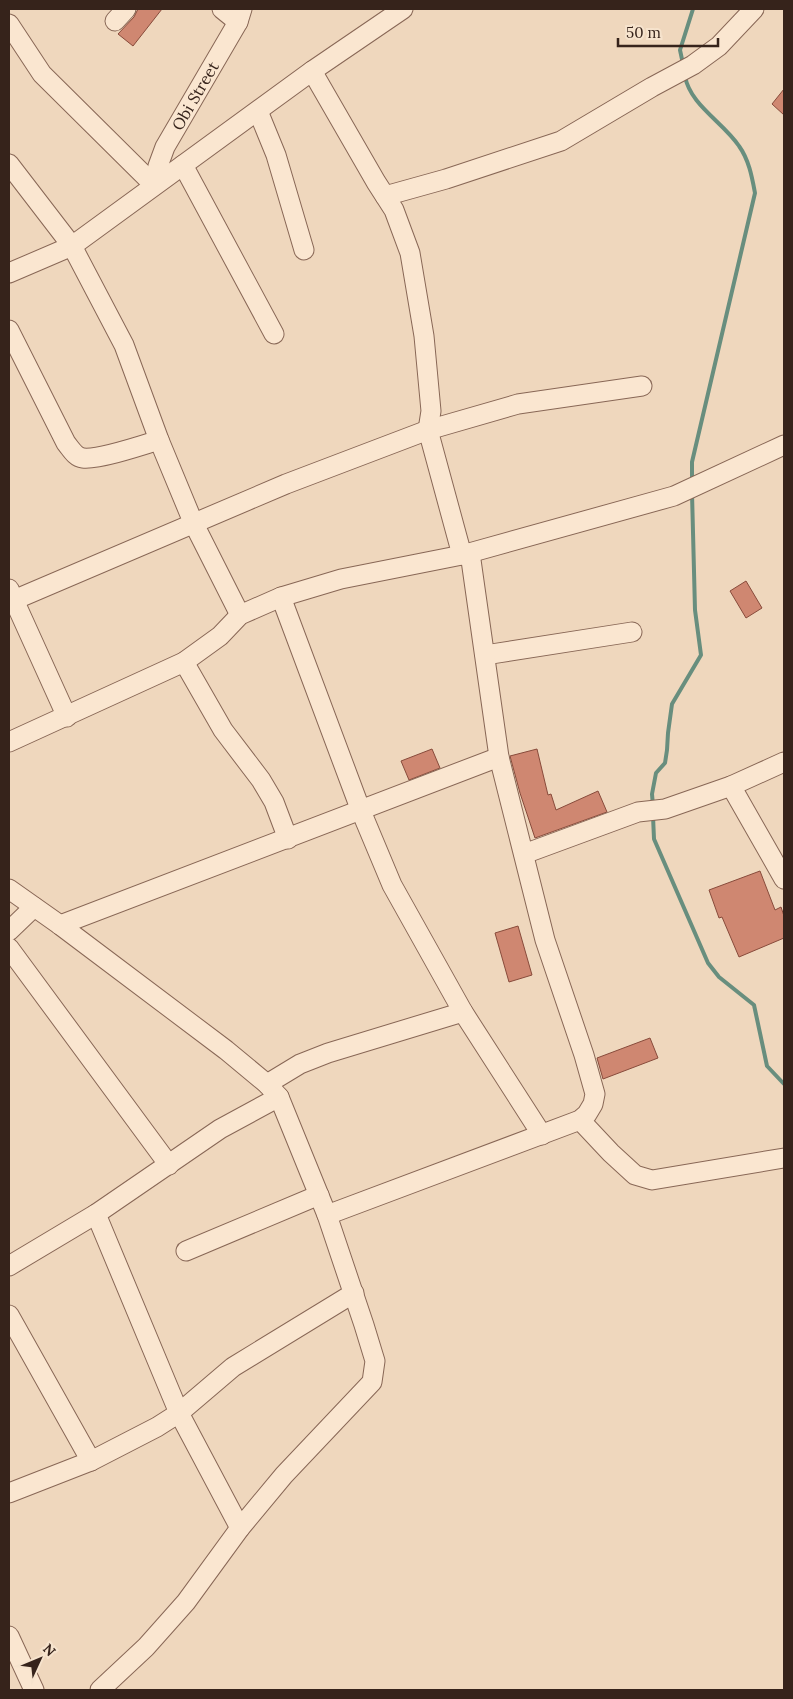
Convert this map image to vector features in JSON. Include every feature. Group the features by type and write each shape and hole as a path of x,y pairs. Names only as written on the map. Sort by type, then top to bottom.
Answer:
{"street":[{"path":"222,9 240,15"},
{"path":"9,273 72,246 312,71 403,9"},
{"path":"385,196 456,176 561,140 692,65 719,46 754,9"},
{"name":"Obi Street","path":"154,185 165,147 240,15"},
{"path":"9,24 42,74 154,185"},
{"path":"312,71 394,210 410,253 424,336 431,412 428,430 466,554 485,655 499,757 545,940 596,1094 587,1114 580,1120 327,1215"},
{"path":"258,111 276,155 304,250"},
{"path":"9,164 72,246 124,344 193,522 240,615"},
{"path":"183,166 274,334"},
{"path":"9,330 66,443 74,454 82,459 97,457 160,440"},
{"path":"67,717 11,594 286,484 428,430 518,404 642,386"},
{"path":"9,742 184,662 220,636 240,615 281,597 340,579 466,554 674,496 784,445"},
{"path":"281,597 361,811 392,885 463,1012 542,1135"},
{"path":"485,655 632,632"},
{"path":"184,662 223,730 261,780 274,802 288,839"},
{"path":"60,925 499,757"},
{"path":"524,854 638,812 665,809 731,786 784,762"},
{"path":"731,786 784,880"},
{"path":"9,889 60,925 273,1090 327,1215 375,1361 372,1382 284,1475 240,1528 186,1602 146,1647 100,1690"},
{"path":"9,931 34,907"},
{"path":"9,948 168,1164"},
{"path":"9,1266 96,1214 220,1130 273,1090 300,1064 328,1053 463,1012"},
{"path":"580,1120 635,1175 652,1180 784,1158"},
{"path":"186,1251 319,1195"},
{"path":"96,1214 179,1413 240,1528"},
{"path":"9,1493 91,1461 157,1427 179,1413 233,1367 354,1293"},
{"path":"9,1314 91,1461"},
{"path":"9,1636 34,1690"}],"building":[{"path":"138,9 162,9 133,46 118,34 134,17"},
{"path":"784,89 784,115 772,104"},
{"path":"746,581 762,608 746,618 730,591"},
{"path":"432,749 440,768 409,780 401,761"},
{"path":"537,749 548,795 551,794 556,810 598,791 607,812 535,838 510,756"},
{"path":"760,871 775,910 781,907 784,916 784,938 739,957 722,917 719,918 709,890"},
{"path":"518,926 532,975 509,982 495,933"},
{"path":"650,1038 658,1058 603,1079 597,1058"}],"waterway":[{"path":"683,64 680,50 693,9"},
{"path":"685,76 693,96 732,137 742,151 750,169 755,193 692,462 692,481"},
{"path":"653,806 652,794 656,773 665,763 672,704 701,655 695,610 692,493"},
{"path":"653,816 654,839 708,963 719,977 754,1005 767,1066 784,1084"}]}
